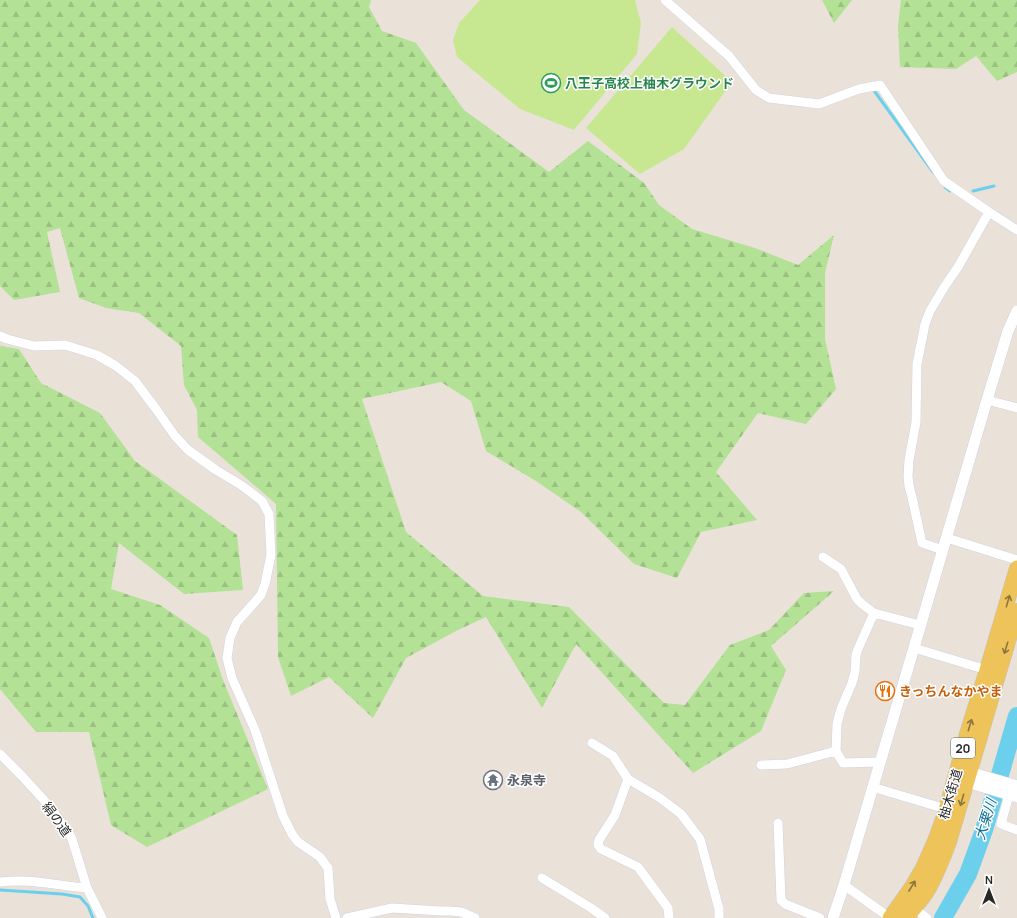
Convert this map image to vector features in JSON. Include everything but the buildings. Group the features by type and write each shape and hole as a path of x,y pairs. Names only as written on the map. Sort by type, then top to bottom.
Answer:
{"main road":[{"name":"柚木街道","path":"910,913 929,888 943,859 955,825 987,670 1017,568"},
{"name":"柚木街道","path":"890,918 912,887 923,868 935,842 946,809 964,776 1017,611"}],"street":[{"path":"665,0 728,56 756,90 770,98 819,104 859,89 880,85 944,181 1017,230"},
{"path":"943,550 922,543 909,486 909,460 916,422 917,364 925,324 930,311 958,268 989,212"},
{"path":"833,918 987,400 1004,344 1017,311"},
{"path":"0,336 34,346 66,345 97,355 116,366 135,381 175,436 188,450 216,470 241,485 262,501 269,514 271,555 267,576 261,595 238,622 230,638 227,658 232,678 255,730 284,816 292,834 298,842 320,857 328,868 330,899 336,918"},
{"path":"987,400 1017,408"},
{"path":"947,538 1017,560"},
{"path":"823,557 841,570 857,599 874,613 920,625"},
{"path":"874,613 858,649 852,683 841,709 837,724 836,751 842,763 880,762"},
{"path":"914,648 987,670"},
{"path":"592,743 613,756 628,779 660,798 681,814 700,839 719,909 720,918"},
{"path":"761,765 787,764 836,751"},
{"name":"絹の道","path":"0,754 21,774 68,831 87,888 102,918"},
{"path":"964,776 1011,791 1001,824 1017,830"},
{"path":"628,779 615,815 599,840 598,845 600,849 638,867 668,908 669,918"},
{"path":"872,788 946,809"},
{"path":"778,824 781,900 785,904 820,918"},
{"path":"542,878 591,908 603,918"},
{"path":"0,882 38,882 87,888"},
{"path":"844,885 890,918"},
{"path":"347,918 392,908 461,912 475,918"},
{"path":"910,913 927,918"}],"green space":[{"path":"0,0 371,0 369,7 382,31 416,43 464,110 549,172 588,141 644,183 659,205 692,229 755,248 798,265 834,235 825,273 825,339 836,389 806,424 758,413 716,472 757,520 701,532 677,578 634,564 581,512 536,481 486,451 471,401 441,382 362,399 406,532 483,596 569,607 664,703 685,705 730,645 769,630 804,593 834,591 771,646 786,670 761,731 693,773 576,644 542,708 486,617 458,630 406,658 373,718 329,677 291,696 278,657 276,504 198,437 197,410 184,385 181,346 139,313 106,308 79,298 60,228 47,232 60,292 14,300 0,286"},
{"name":"八王子高校上柚木グラウンド","path":"480,0 635,0 641,23 637,54 574,130 520,109 457,57 453,40 459,23"},
{"path":"822,0 852,0 834,23"},
{"path":"901,0 1017,0 1017,72 997,81 976,56 956,69 900,67 898,26"},
{"name":"八王子高校上柚木グラウンド","path":"672,27 732,82 684,149 640,174 586,128"},
{"path":"0,346 19,349 41,383 100,413 135,461 237,535 243,590 184,594 119,543 111,589 160,605 209,638 223,680 268,789 147,847 111,825 89,732 36,732 0,689"}],"waterway":[{"path":"875,92 933,172"},
{"path":"973,191 994,186"},
{"path":"945,187 950,191"},
{"name":"大栗川","path":"943,918 968,874 984,830 1017,716"},
{"path":"0,890 62,894 80,897 88,906 93,918"}],"place":[{"name":"八王子高校上柚木グラウンド","path":"551,83"},
{"name":"きっちんなかやま","path":"885,691"},
{"name":"永泉寺","path":"493,780"}]}
